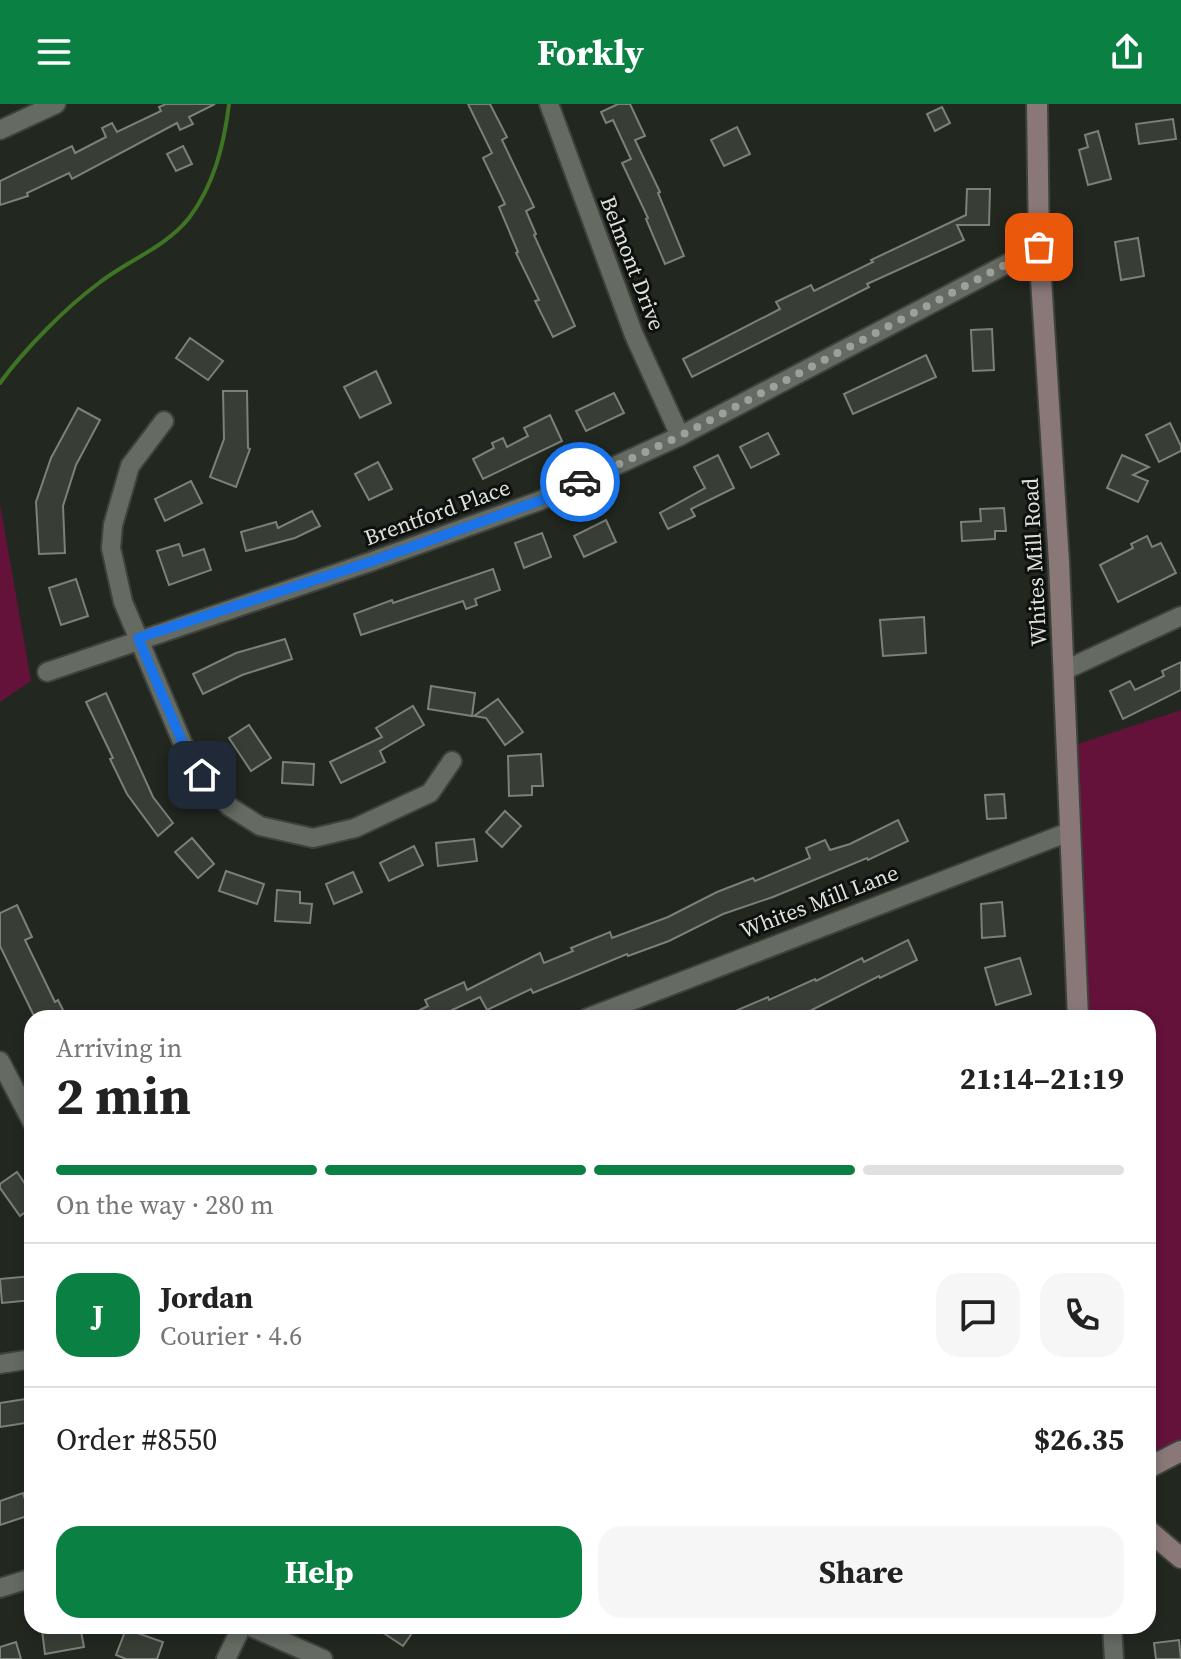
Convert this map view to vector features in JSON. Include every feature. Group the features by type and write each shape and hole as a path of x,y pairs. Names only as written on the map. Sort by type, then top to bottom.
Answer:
{"street":[{"path":"0,130 56,104"},
{"name":"Belmont Drive","path":"549,104 634,335 680,436"},
{"name":"Whites Mill Road","path":"1037,104 1039,247 1059,562 1078,1010"},
{"name":"Brentford Place","path":"47,672 539,501 680,436 1039,247"},
{"path":"164,421 130,466 113,525 111,548 123,602 178,731 192,760 230,807 260,826 313,838 355,828 430,793 452,761"},
{"path":"1063,671 1181,616"},
{"name":"Whites Mill Lane","path":"608,1010 1069,832"},
{"path":"0,1062 24,1107"},
{"path":"0,1364 24,1360"},
{"path":"1156,1464 1181,1451"},
{"path":"1156,1537 1181,1558"},
{"path":"0,1588 24,1580"},
{"path":"226,1659 238,1634"},
{"path":"267,1634 323,1659"},
{"path":"1112,1634 1114,1659"}],"shaded area":[{"path":"0,504 31,681 0,702"},
{"path":"1181,710 1181,1441 1156,1452 1156,1010 1072,1010 1060,750"}],"building":[{"path":"166,104 215,104 189,117 193,124 180,130 177,123 72,179 69,173 27,193 28,196 0,205 0,181 72,146 75,153 106,137 102,128 112,123 117,132 161,111 159,107"},
{"path":"468,104 490,104 507,137 502,140 534,207 526,211 534,235 575,326 553,337 535,301 539,300 516,253 499,207 505,204 483,158 492,153"},
{"path":"618,104 630,104 645,136 635,140 660,192 684,256 665,264 622,163 631,159 613,120 606,123 601,112"},
{"path":"942,107 950,123 935,131 927,114"},
{"path":"1173,119 1176,139 1139,144 1136,124"},
{"path":"737,127 750,154 724,166 711,140"},
{"path":"1098,131 1111,179 1088,185 1079,150 1088,147 1085,135"},
{"path":"183,146 192,164 176,171 167,154"},
{"path":"967,189 990,189 989,225 957,225 964,240 867,284 869,287 692,377 683,359 780,309 776,302 811,285 814,291 966,215"},
{"path":"1138,238 1144,276 1121,280 1115,242"},
{"path":"992,329 994,370 973,371 971,330"},
{"path":"190,338 223,361 208,380 176,358"},
{"path":"926,355 936,377 853,414 844,394"},
{"path":"376,371 391,403 360,418 344,387"},
{"path":"223,391 247,391 250,449 236,487 210,477 224,439"},
{"path":"614,393 624,413 586,431 576,411"},
{"path":"78,408 100,420 76,465 63,506 65,553 39,554 36,502 51,458"},
{"path":"550,415 562,441 483,479 473,459 494,448 492,443 503,438 507,447 528,436 524,428"},
{"path":"1170,423 1181,451 1159,462 1146,435"},
{"path":"768,433 779,454 751,468 740,447"},
{"path":"718,455 734,488 691,509 695,516 668,529 660,513 705,488 694,467"},
{"path":"1122,455 1149,467 1133,475 1148,481 1138,502 1107,488"},
{"path":"378,462 392,489 369,500 355,474"},
{"path":"191,481 202,503 165,521 155,499"},
{"path":"1004,508 1006,531 995,531 995,539 962,541 961,522 981,521 980,509"},
{"path":"312,511 320,526 295,538 246,551 241,532 276,522 278,528"},
{"path":"606,520 616,542 584,557 574,536"},
{"path":"542,533 551,557 524,568 515,543"},
{"path":"1147,536 1152,547 1161,543 1176,573 1118,602 1100,565 1133,548 1131,544"},
{"path":"179,544 183,556 204,549 211,570 169,585 157,551"},
{"path":"493,569 500,590 475,599 477,605 466,609 463,601 361,635 354,614"},
{"path":"76,579 88,616 61,625 49,588"},
{"path":"924,617 926,653 883,656 880,620"},
{"path":"285,639 292,659 242,675 203,694 193,674 236,653"},
{"path":"1181,662 1181,690 1123,719 1110,691 1130,681 1135,690 1164,676 1162,671"},
{"path":"431,686 475,693 472,716 428,709"},
{"path":"106,693 153,797 173,823 158,836 127,794 86,702"},
{"path":"498,699 523,732 505,745 486,718 474,716"},
{"path":"413,706 424,725 380,751 385,762 341,783 330,762 382,737 376,728"},
{"path":"249,725 271,758 251,771 229,738"},
{"path":"541,754 543,786 532,786 532,795 509,796 508,756"},
{"path":"283,762 314,764 313,785 282,783"},
{"path":"1004,794 1006,818 987,819 985,795"},
{"path":"505,811 521,826 502,847 486,832"},
{"path":"898,820 908,841 868,860 723,914 669,941 627,954 533,993 531,989 487,1010 480,997 452,1010 420,1010 428,1006 425,1000 464,982 467,990 540,953 544,963 610,932 612,938 668,917 717,892 753,878 755,881 810,858 806,848 825,840 830,850 850,844"},
{"path":"192,838 214,864 198,878 175,852"},
{"path":"474,839 477,861 438,866 436,843"},
{"path":"414,846 423,865 389,881 380,863"},
{"path":"226,871 264,884 257,904 219,891"},
{"path":"353,872 362,892 334,904 326,884"},
{"path":"277,890 300,892 300,903 312,904 310,923 275,921"},
{"path":"1002,902 1005,936 982,938 981,904"},
{"path":"17,905 32,937 25,940 55,1002 58,1000 63,1010 31,1010 0,946 0,913"},
{"path":"908,940 917,960 812,1010 738,1010 816,981 862,958 864,962"},
{"path":"1020,958 1031,994 996,1005 985,968"},
{"path":"17,1172 24,1182 24,1213 20,1216 0,1188 0,1184"},
{"path":"24,1277 24,1301 2,1303 0,1279"},
{"path":"24,1399 24,1423 0,1427 0,1403"},
{"path":"23,1493 24,1517 0,1525 0,1501"},
{"path":"42,1634 82,1634 84,1647 45,1654"},
{"path":"124,1634 140,1634 163,1642 157,1659 126,1659 116,1655"},
{"path":"385,1634 411,1634 403,1646"},
{"path":"1179,1640 1181,1659 1156,1659 1154,1643"},
{"path":"16,1642 21,1659 0,1659 0,1647"}],"waterway":[{"path":"0,383 73,304 110,275 169,237 189,218 205,192 216,164 229,104"}],"way so far":[{"path":"580,482 680,436 1039,247"}],"route":[{"path":"202,775 183,744 138,638 370,562 539,501 580,482"}]}
